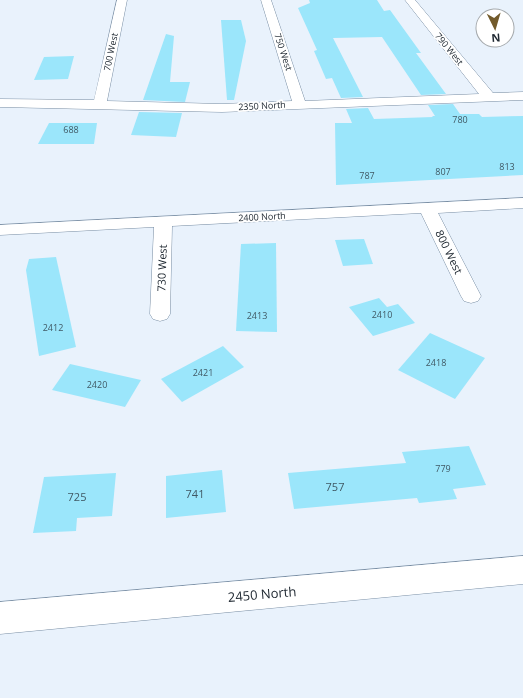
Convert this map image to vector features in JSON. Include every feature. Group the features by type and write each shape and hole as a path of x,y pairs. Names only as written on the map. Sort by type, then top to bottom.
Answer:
{"street":[{"name":"700 West","path":"100,104 122,0"},
{"name":"750 West","path":"266,0 300,105"},
{"name":"790 West","path":"410,0 489,97"},
{"name":"2350 North","path":"0,103 36,102 196,108 523,96"},
{"name":"2400 North","path":"0,230 523,203"},
{"name":"800 West","path":"427,208 471,296"},
{"name":"730 West","path":"160,314 163,222"},
{"name":"2450 North","path":"0,618 523,570"}],"building":[{"path":"309,0 377,0 384,11 390,10 421,53 416,53 446,94 421,95 382,37 333,38 363,97 341,98 332,78 326,79 314,51 317,50 298,8 310,3"},
{"path":"221,20 241,20 246,41 234,100 227,100"},
{"path":"166,34 174,36 170,82 190,82 185,102 143,100"},
{"path":"74,56 68,79 34,80 44,57"},
{"path":"453,104 460,114 479,114 482,117 523,116 523,175 336,185 335,123 352,123 346,109 368,108 374,119 433,117 432,116 435,116 428,105"},
{"path":"139,112 182,113 176,137 131,135"},
{"path":"49,123 97,123 94,144 38,144"},
{"path":"364,239 373,264 343,266 335,240"},
{"path":"276,243 277,332 236,331 241,244"},
{"path":"56,257 76,347 39,356 26,270 29,259"},
{"path":"379,298 387,307 398,304 415,323 373,336 349,307"},
{"path":"430,333 485,358 455,399 398,370"},
{"path":"223,346 244,367 182,402 161,379"},
{"path":"70,364 141,380 125,407 52,390"},
{"path":"469,446 486,485 453,489 457,499 419,503 417,498 294,509 288,473 406,463 402,452"},
{"path":"222,470 226,512 166,518 166,476"},
{"path":"116,473 112,516 77,518 76,531 33,533 44,477"}]}
